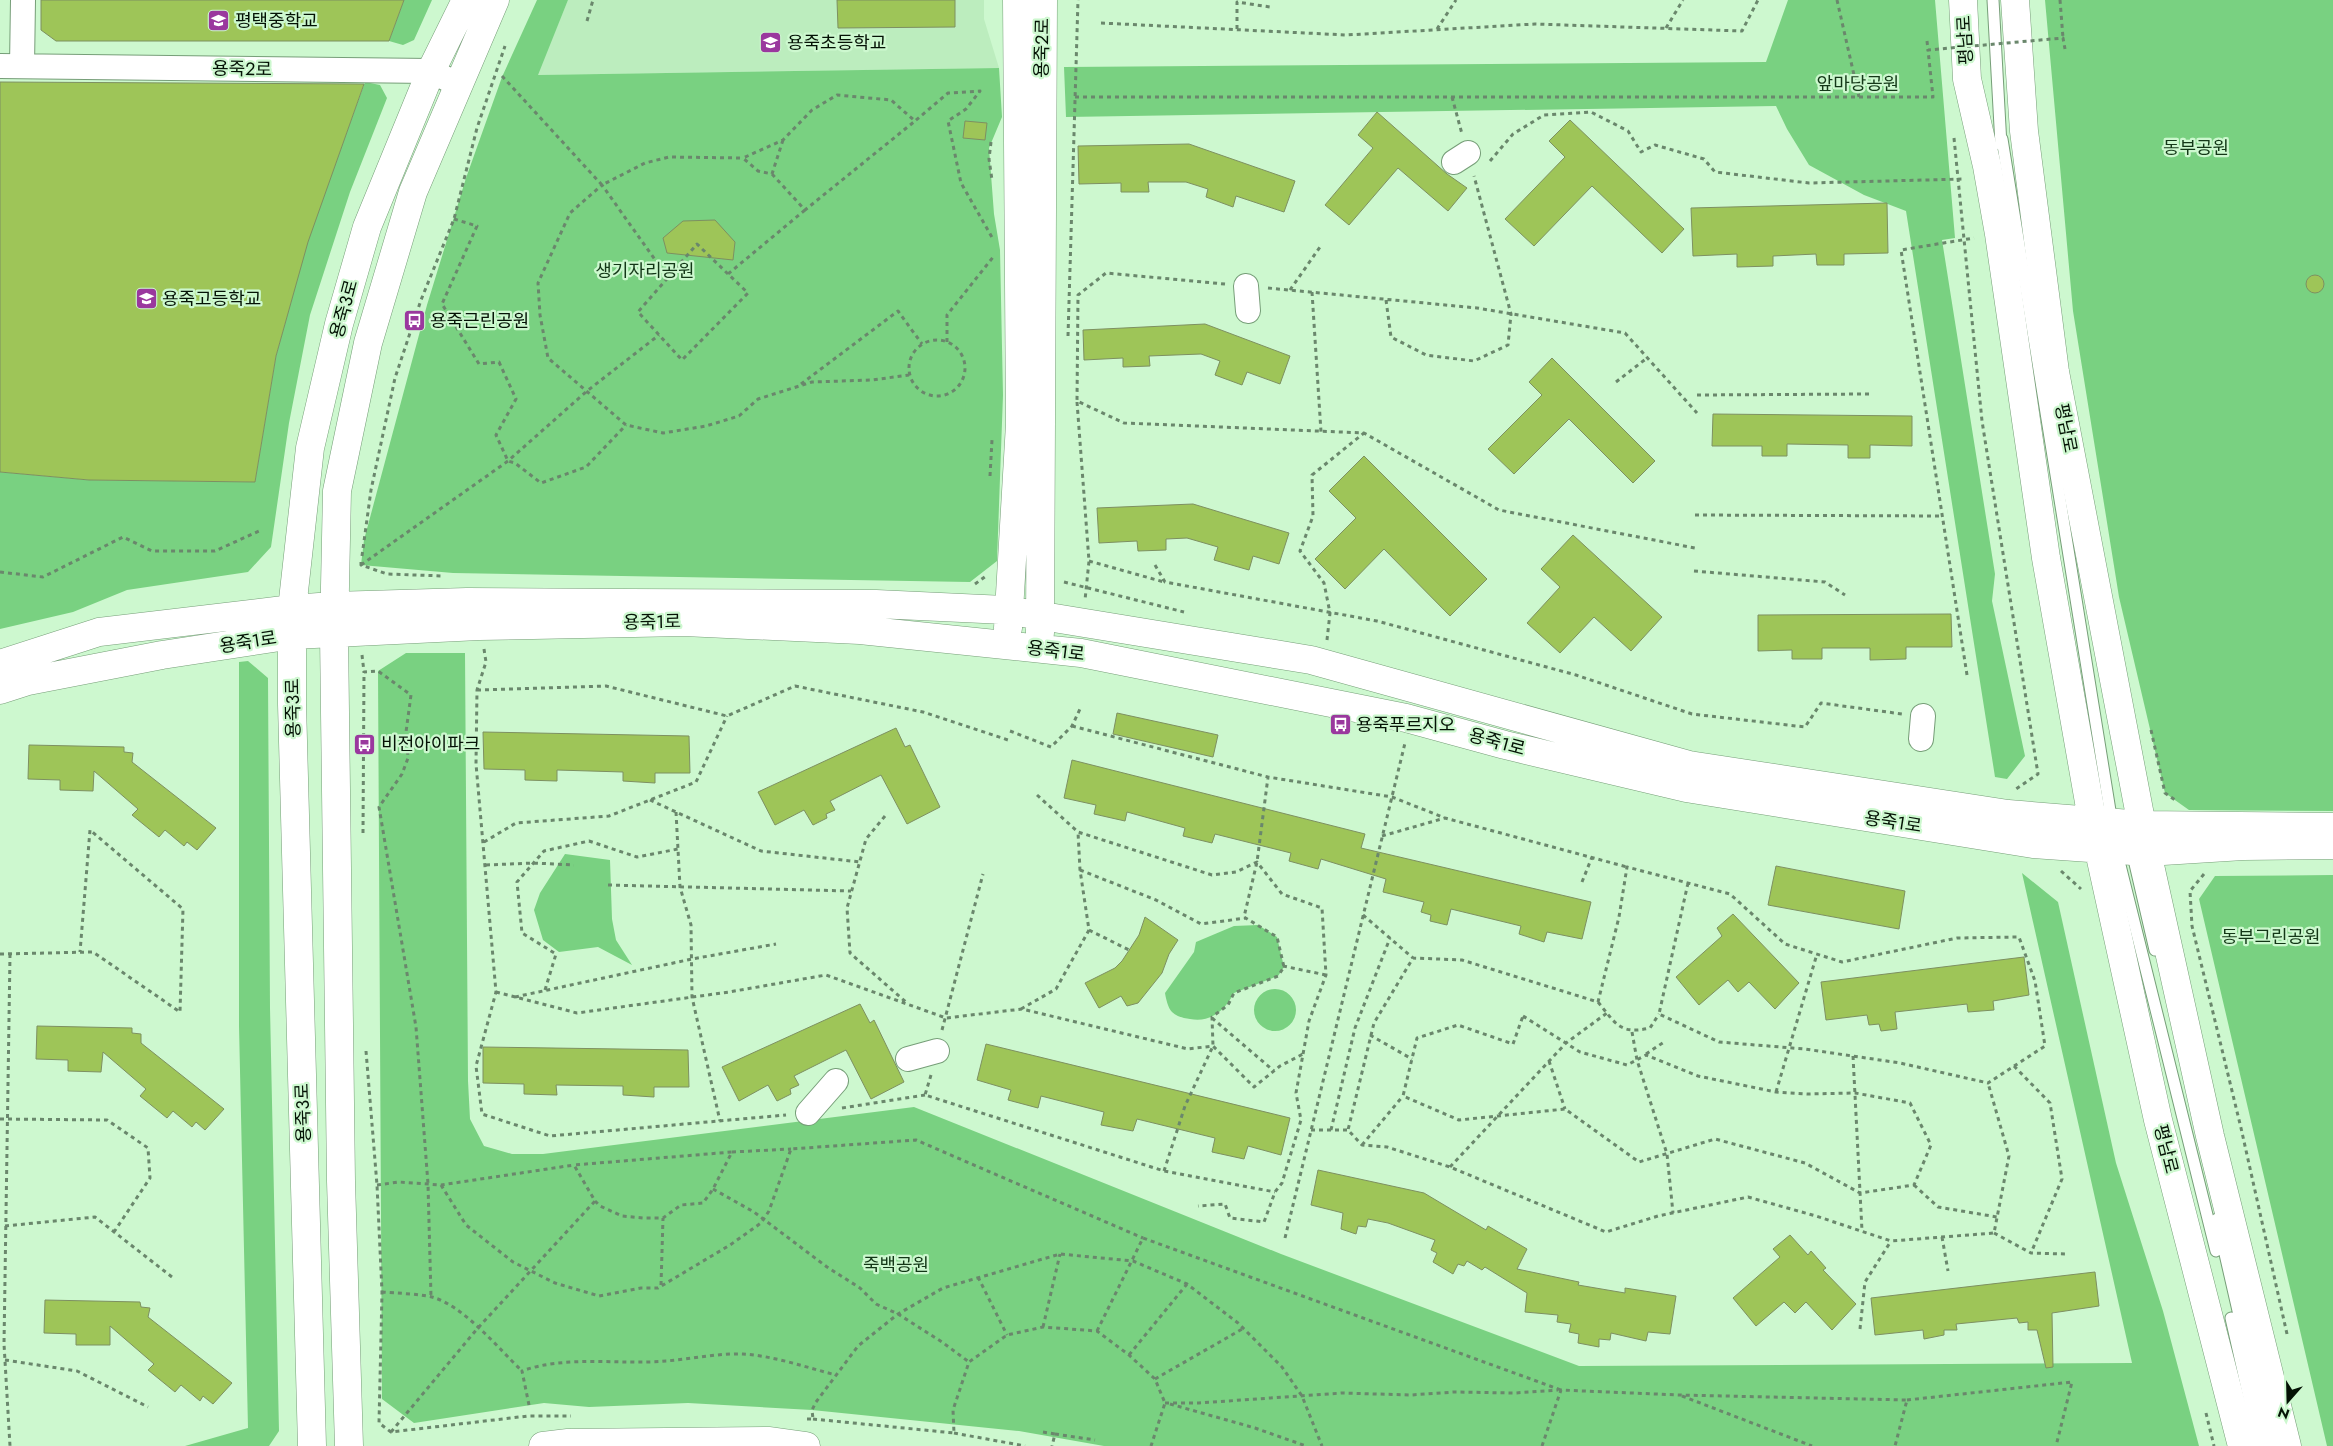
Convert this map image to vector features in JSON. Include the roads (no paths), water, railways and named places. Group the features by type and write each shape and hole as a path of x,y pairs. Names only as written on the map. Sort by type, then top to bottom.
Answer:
{"street":[{"name":"용죽2로","path":"23,0 11,66 431,71 459,85"},
{"name":"용죽3로","path":"312,1446 292,704 293,622 310,448 339,324 367,227 431,71 466,0"},
{"path":"349,1446 341,1181 333,606 337,491 368,343 413,192 495,0"},
{"path":"1007,645 1020,424 1017,0"},
{"name":"용죽2로","path":"1040,649 1041,96 1043,0"},
{"name":"평남로","path":"1963,0 1967,79 1990,178 2046,558 2122,834 2210,1136 2287,1446"},
{"name":"평남로","path":"2015,0 2024,131 2055,372 2122,834 2158,1120 2242,1446"},
{"path":"1246,286 1248,311"},
{"path":"0,664 99,632 293,622 333,606 467,602 866,604 1009,611 1311,660 1689,765 2008,814 2122,834 2243,846 2333,845"},
{"name":"용죽1로","path":"0,690 28,681 162,655 293,622 334,634 479,626 684,622 860,630 1081,653 1402,734 1506,745 1686,788 2033,844 2122,834"},
{"path":"2122,834 2333,827"},
{"path":"908,1059 937,1051"},
{"path":"808,1113 836,1081"},
{"path":"543,1446 568,1443 770,1441 806,1446"}],"lane":[{"path":"1994,0 2002,139 2122,834 2260,1446"},
{"path":"2007,0 2013,141 2113,735"},
{"path":"1997,223 2002,139"},
{"path":"2122,834 2156,957"},
{"path":"2172,1024 2269,1446"}],"place":[{"name":"평택중학교","path":"219,21"},
{"name":"용죽초등학교","path":"771,43"},
{"name":"용죽고등학교","path":"146,299"},
{"name":"용죽근린공원","path":"414,321"},
{"name":"용죽푸르지오","path":"1340,725"},
{"name":"비전아이파크","path":"365,744"}],"park label":[{"name":"앞마당공원","path":"1858,84"},
{"name":"동부공원","path":"2196,148"},
{"name":"생기자리공원","path":"645,271"},
{"name":"동부그린공원","path":"2271,937"},
{"name":"죽백공원","path":"896,1265"}]}
